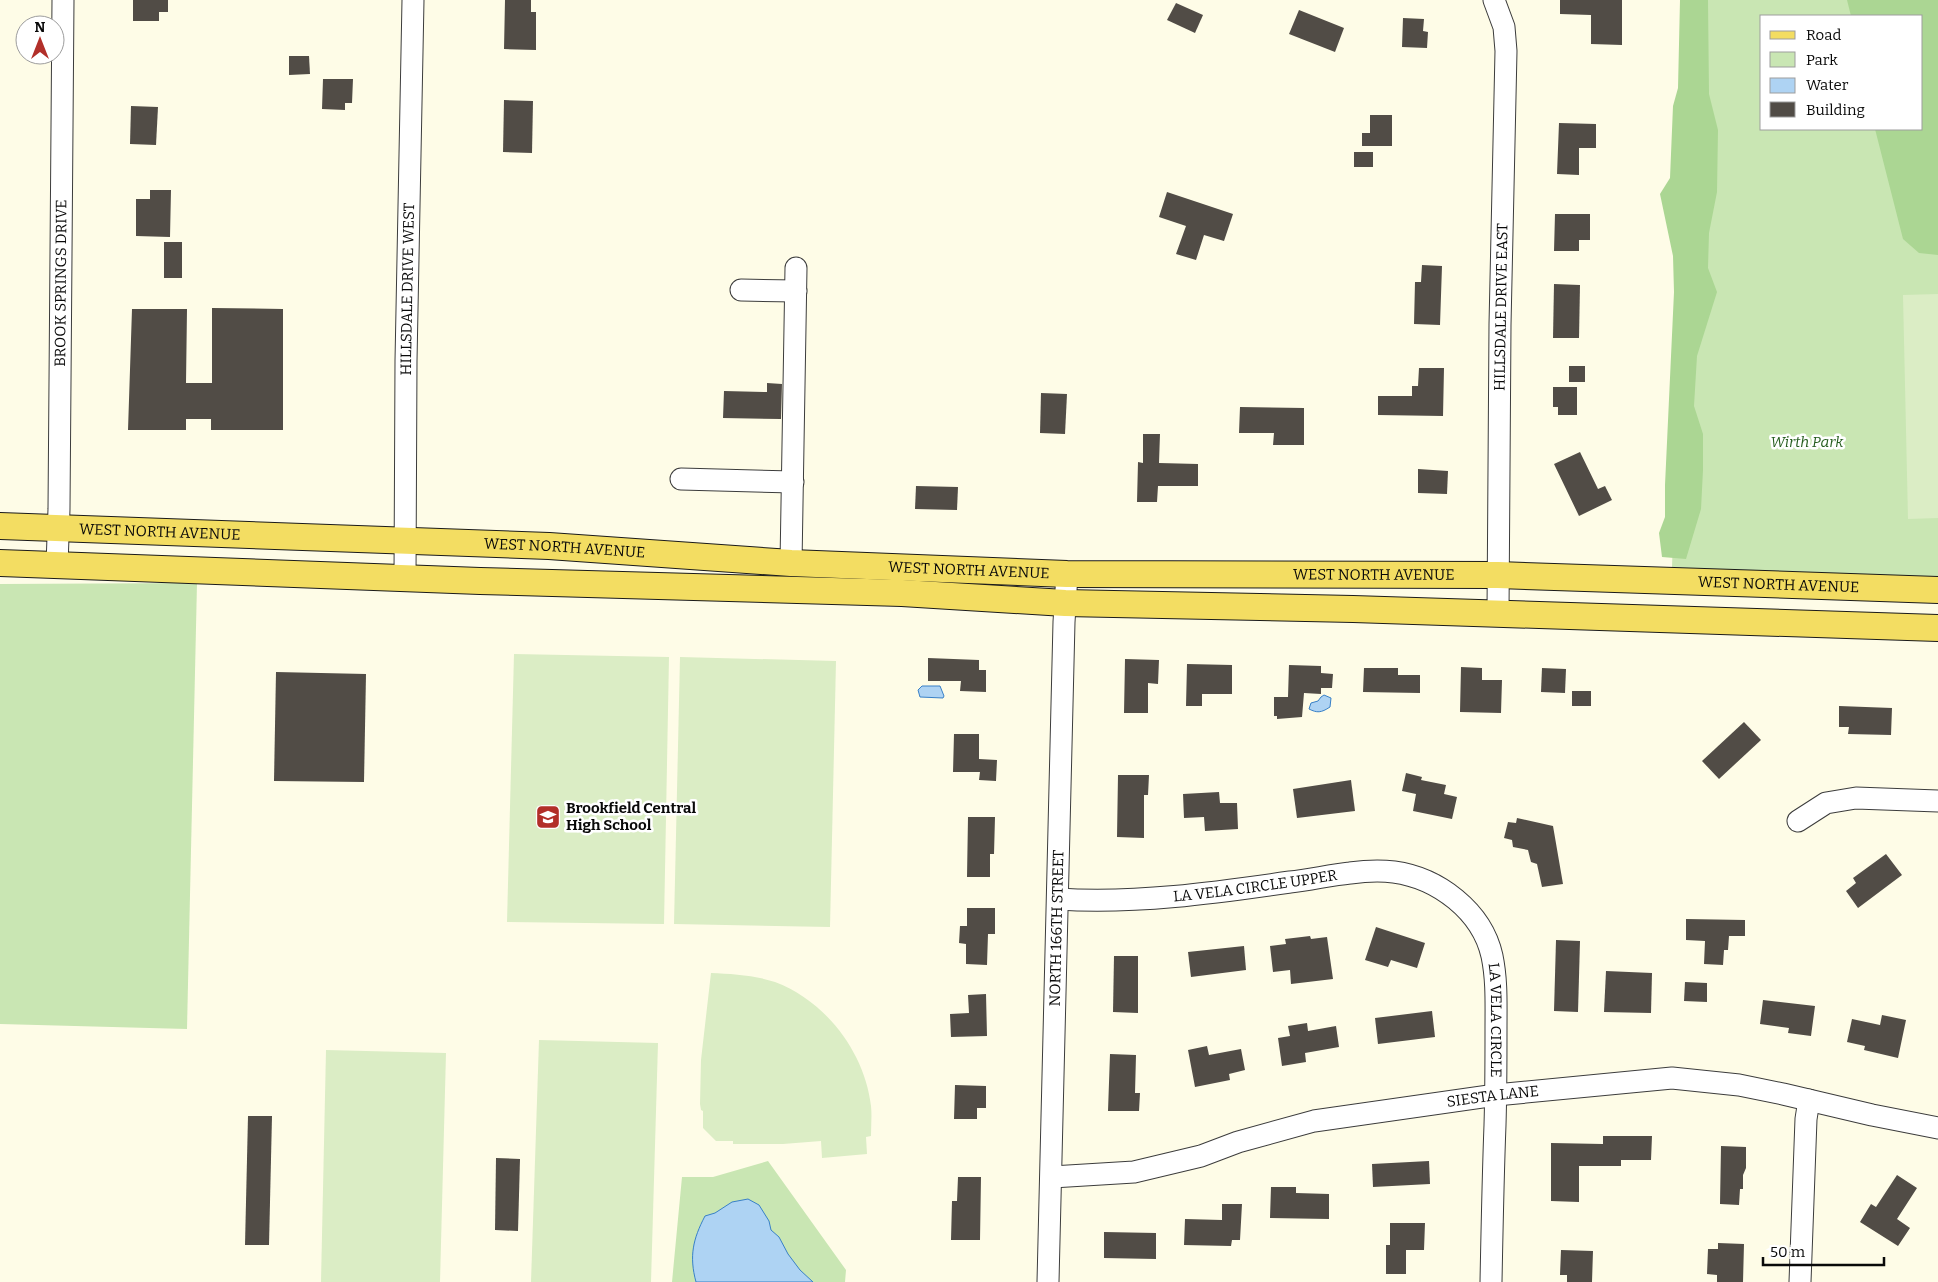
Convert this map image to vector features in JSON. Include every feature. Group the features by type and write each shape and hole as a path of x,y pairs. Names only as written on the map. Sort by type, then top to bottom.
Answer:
{"main road":[{"name":"WEST NORTH AVENUE","path":"0,526 406,539 549,546 791,563 1067,574 1498,575 1938,590"},
{"name":"WEST NORTH AVENUE","path":"0,563 405,578 902,593 1065,603 1498,613 1938,628"}],"street":[{"name":"BROOK SPRINGS DRIVE","path":"57,565 63,0"},
{"name":"HILLSDALE DRIVE WEST","path":"405,578 406,361 413,0"},
{"name":"HILLSDALE DRIVE EAST","path":"1495,1 1504,27 1506,51 1500,325 1498,613"},
{"path":"791,563 796,268"},
{"path":"741,290 796,291"},
{"path":"681,479 792,482"},
{"name":"NORTH 166TH STREET","path":"1048,1282 1067,574"},
{"path":"1798,821 1826,803 1856,798 1938,801"},
{"name":"LA VELA CIRCLE UPPER","path":"1058,900 1158,898 1226,891 1372,871 1394,872 1414,876 1436,885 1447,893"},
{"name":"LA VELA CIRCLE","path":"1447,893 1471,913 1483,933 1492,954 1496,984 1496,1095 1491,1282"},
{"name":"SIESTA LANE","path":"1052,1177 1134,1172 1200,1156 1238,1142 1314,1120 1496,1095 1672,1078 1739,1085 1938,1128"},
{"path":"1800,1282 1806,1119 1809,1100"}],"green space":[{"path":"1680,0 1708,0 1709,94 1718,130 1717,192 1709,233 1708,268 1717,292 1697,356 1694,406 1703,434 1701,509 1686,559 1662,557 1659,533 1665,517 1674,292 1673,256 1660,194 1670,178 1673,106 1678,88"},
{"name":"Wirth Park","path":"1688,0 1938,0 1938,578 1672,568"},
{"path":"1847,0 1938,0 1938,255 1919,253 1903,239 1875,130 1923,130 1923,15 1851,15"},
{"path":"1938,294 1938,518 1908,519 1903,295"},
{"path":"197,583 187,1029 0,1024 0,584"},
{"path":"514,654 669,657 664,924 507,922"},
{"path":"680,657 836,661 830,927 674,924"},
{"path":"711,973 751,976 775,982 811,1002 840,1031 861,1067 867,1086 871,1106 871,1136 866,1137 867,1154 822,1158 821,1141 783,1144 733,1144 733,1141 716,1141 703,1128 703,1111 700,1104 701,1060"},
{"path":"539,1040 658,1043 651,1282 531,1282"},
{"path":"326,1050 446,1053 440,1282 321,1282"},
{"path":"768,1161 846,1270 845,1282 672,1282 682,1177 713,1177"}],"water":[{"path":"922,686 940,686 943,698 920,697 918,690"},
{"path":"1324,695 1331,698 1330,707 1319,712 1309,709 1311,703 1318,701"},
{"path":"748,1199 759,1205 769,1221 771,1230 779,1237 788,1254 800,1270 813,1282 696,1282 693,1248 705,1216 715,1213 732,1202"}],"building":[{"path":"133,0 168,0 168,12 159,12 159,21 133,21"},
{"path":"505,0 531,0 531,12 536,12 536,50 504,49"},
{"path":"1560,0 1622,0 1622,45 1591,44 1591,15 1560,14"},
{"path":"1176,3 1203,15 1195,33 1167,20"},
{"path":"1299,10 1344,28 1335,52 1289,34"},
{"path":"1403,18 1424,19 1423,31 1428,32 1427,48 1402,47"},
{"path":"289,56 309,56 310,74 289,75"},
{"path":"323,79 353,79 352,103 345,103 345,110 322,109"},
{"path":"504,100 533,101 532,153 503,152"},
{"path":"131,106 158,107 156,145 130,144"},
{"path":"1370,115 1392,115 1392,146 1362,146 1362,133 1370,133"},
{"path":"1559,123 1596,124 1596,148 1579,148 1579,175 1557,174"},
{"path":"1354,152 1373,152 1373,167 1354,167"},
{"path":"150,190 171,190 170,237 136,236 136,199 150,199"},
{"path":"1167,192 1233,214 1224,241 1204,235 1196,260 1176,254 1186,226 1159,217"},
{"path":"1555,214 1590,214 1590,240 1579,240 1579,251 1554,251"},
{"path":"164,242 182,242 182,278 164,278"},
{"path":"1422,265 1442,266 1440,325 1414,324 1415,282 1421,282"},
{"path":"1554,284 1580,285 1579,338 1553,338"},
{"path":"212,308 283,309 283,430 211,430 211,419 186,419 186,430 128,430 132,309 187,309 186,383 212,383"},
{"path":"1569,366 1585,366 1585,382 1569,382"},
{"path":"1419,368 1444,368 1443,416 1378,415 1378,396 1412,396 1412,386 1418,386"},
{"path":"767,383 782,384 781,419 723,418 724,391 767,392"},
{"path":"1553,387 1577,387 1577,415 1558,415 1558,407 1553,407"},
{"path":"1041,393 1067,394 1065,434 1040,433"},
{"path":"1240,407 1304,408 1304,445 1273,445 1274,433 1239,433"},
{"path":"1143,434 1160,434 1159,463 1198,464 1198,486 1158,486 1157,502 1137,502 1138,462 1143,463"},
{"path":"1580,452 1598,489 1605,486 1612,500 1579,516 1554,464"},
{"path":"1418,469 1448,471 1447,494 1418,493"},
{"path":"916,486 958,487 957,510 915,509"},
{"path":"928,658 979,660 979,670 986,670 986,692 960,691 961,681 928,681"},
{"path":"1125,659 1159,660 1158,684 1148,683 1148,713 1124,713"},
{"path":"1187,664 1232,665 1232,694 1202,694 1202,706 1186,706"},
{"path":"1289,665 1321,666 1321,673 1333,674 1332,688 1321,688 1321,694 1304,693 1302,717 1277,719 1277,716 1274,716 1274,697 1288,697"},
{"path":"1461,667 1482,668 1482,680 1502,680 1501,713 1460,712"},
{"path":"1364,668 1398,668 1398,675 1420,675 1420,693 1363,692"},
{"path":"1542,668 1566,669 1565,693 1541,692"},
{"path":"276,672 366,674 364,782 274,781"},
{"path":"1572,691 1591,691 1591,706 1572,706"},
{"path":"1839,706 1892,708 1891,735 1848,734 1849,727 1839,727"},
{"path":"1744,722 1761,740 1719,779 1702,761"},
{"path":"954,734 979,734 979,759 997,760 996,781 979,780 980,772 953,772"},
{"path":"1406,773 1422,777 1421,780 1446,785 1444,794 1457,797 1452,819 1413,811 1416,794 1402,791"},
{"path":"1118,775 1149,775 1148,795 1144,795 1144,838 1117,837"},
{"path":"1351,780 1355,811 1297,818 1293,789"},
{"path":"1219,792 1220,803 1237,803 1238,829 1205,831 1204,817 1184,818 1183,794"},
{"path":"968,817 995,817 994,854 990,854 990,877 967,877"},
{"path":"1517,818 1553,826 1563,884 1542,887 1537,864 1531,862 1528,850 1513,847 1512,840 1504,838 1508,822 1516,823"},
{"path":"1886,854 1902,875 1858,908 1846,891 1856,883 1853,878"},
{"path":"967,908 995,908 995,934 988,934 987,965 966,964 966,944 959,943 960,926 967,926"},
{"path":"1686,919 1745,920 1745,936 1729,936 1728,950 1724,950 1723,965 1704,964 1705,941 1686,940"},
{"path":"1376,927 1425,943 1417,968 1391,960 1388,967 1365,960"},
{"path":"1310,936 1311,939 1327,937 1333,979 1291,984 1290,970 1273,972 1270,946 1286,944 1285,939"},
{"path":"1556,940 1580,941 1578,1012 1554,1011"},
{"path":"1244,946 1246,970 1191,977 1188,952"},
{"path":"1114,956 1138,956 1138,1013 1113,1012"},
{"path":"1606,971 1652,973 1651,1013 1604,1012"},
{"path":"1685,982 1707,983 1707,1002 1684,1001"},
{"path":"986,994 987,1036 951,1037 950,1014 969,1013 968,995"},
{"path":"1763,1000 1815,1006 1811,1036 1788,1033 1789,1028 1760,1024"},
{"path":"1432,1011 1435,1037 1378,1044 1375,1018"},
{"path":"1882,1015 1906,1020 1898,1058 1864,1050 1865,1046 1847,1042 1852,1019 1880,1025"},
{"path":"1307,1023 1308,1031 1336,1026 1339,1047 1305,1053 1306,1062 1282,1066 1278,1038 1290,1036 1288,1026"},
{"path":"1207,1046 1209,1055 1241,1049 1245,1070 1229,1074 1230,1080 1195,1087 1188,1050"},
{"path":"1110,1054 1136,1055 1135,1093 1140,1093 1139,1111 1108,1111"},
{"path":"955,1085 986,1086 986,1108 977,1108 977,1119 954,1119"},
{"path":"248,1116 272,1116 269,1245 245,1245"},
{"path":"1603,1136 1652,1136 1651,1160 1621,1160 1621,1166 1579,1166 1579,1202 1551,1201 1551,1143 1603,1144"},
{"path":"1721,1146 1746,1147 1746,1168 1743,1175 1743,1189 1740,1189 1739,1205 1720,1204"},
{"path":"496,1158 520,1159 518,1231 495,1230"},
{"path":"1429,1161 1430,1184 1373,1187 1372,1164"},
{"path":"1897,1175 1917,1188 1897,1219 1910,1228 1898,1246 1860,1222 1871,1204 1876,1207"},
{"path":"958,1177 981,1177 980,1240 951,1240 952,1201 957,1201"},
{"path":"1271,1187 1296,1187 1296,1193 1329,1194 1329,1219 1270,1218"},
{"path":"1222,1204 1242,1204 1240,1240 1232,1240 1231,1246 1184,1245 1185,1219 1222,1220"},
{"path":"1390,1223 1425,1223 1424,1250 1406,1250 1406,1274 1386,1274 1386,1245 1390,1245"},
{"path":"1104,1232 1156,1233 1156,1259 1104,1258"},
{"path":"1718,1243 1744,1244 1743,1282 1717,1282 1717,1275 1707,1274 1708,1249 1718,1249"},
{"path":"1561,1250 1593,1251 1592,1282 1567,1282 1567,1275 1560,1275"}],"place":[{"name":"Brookfield Central High School","path":"548,817"}]}
